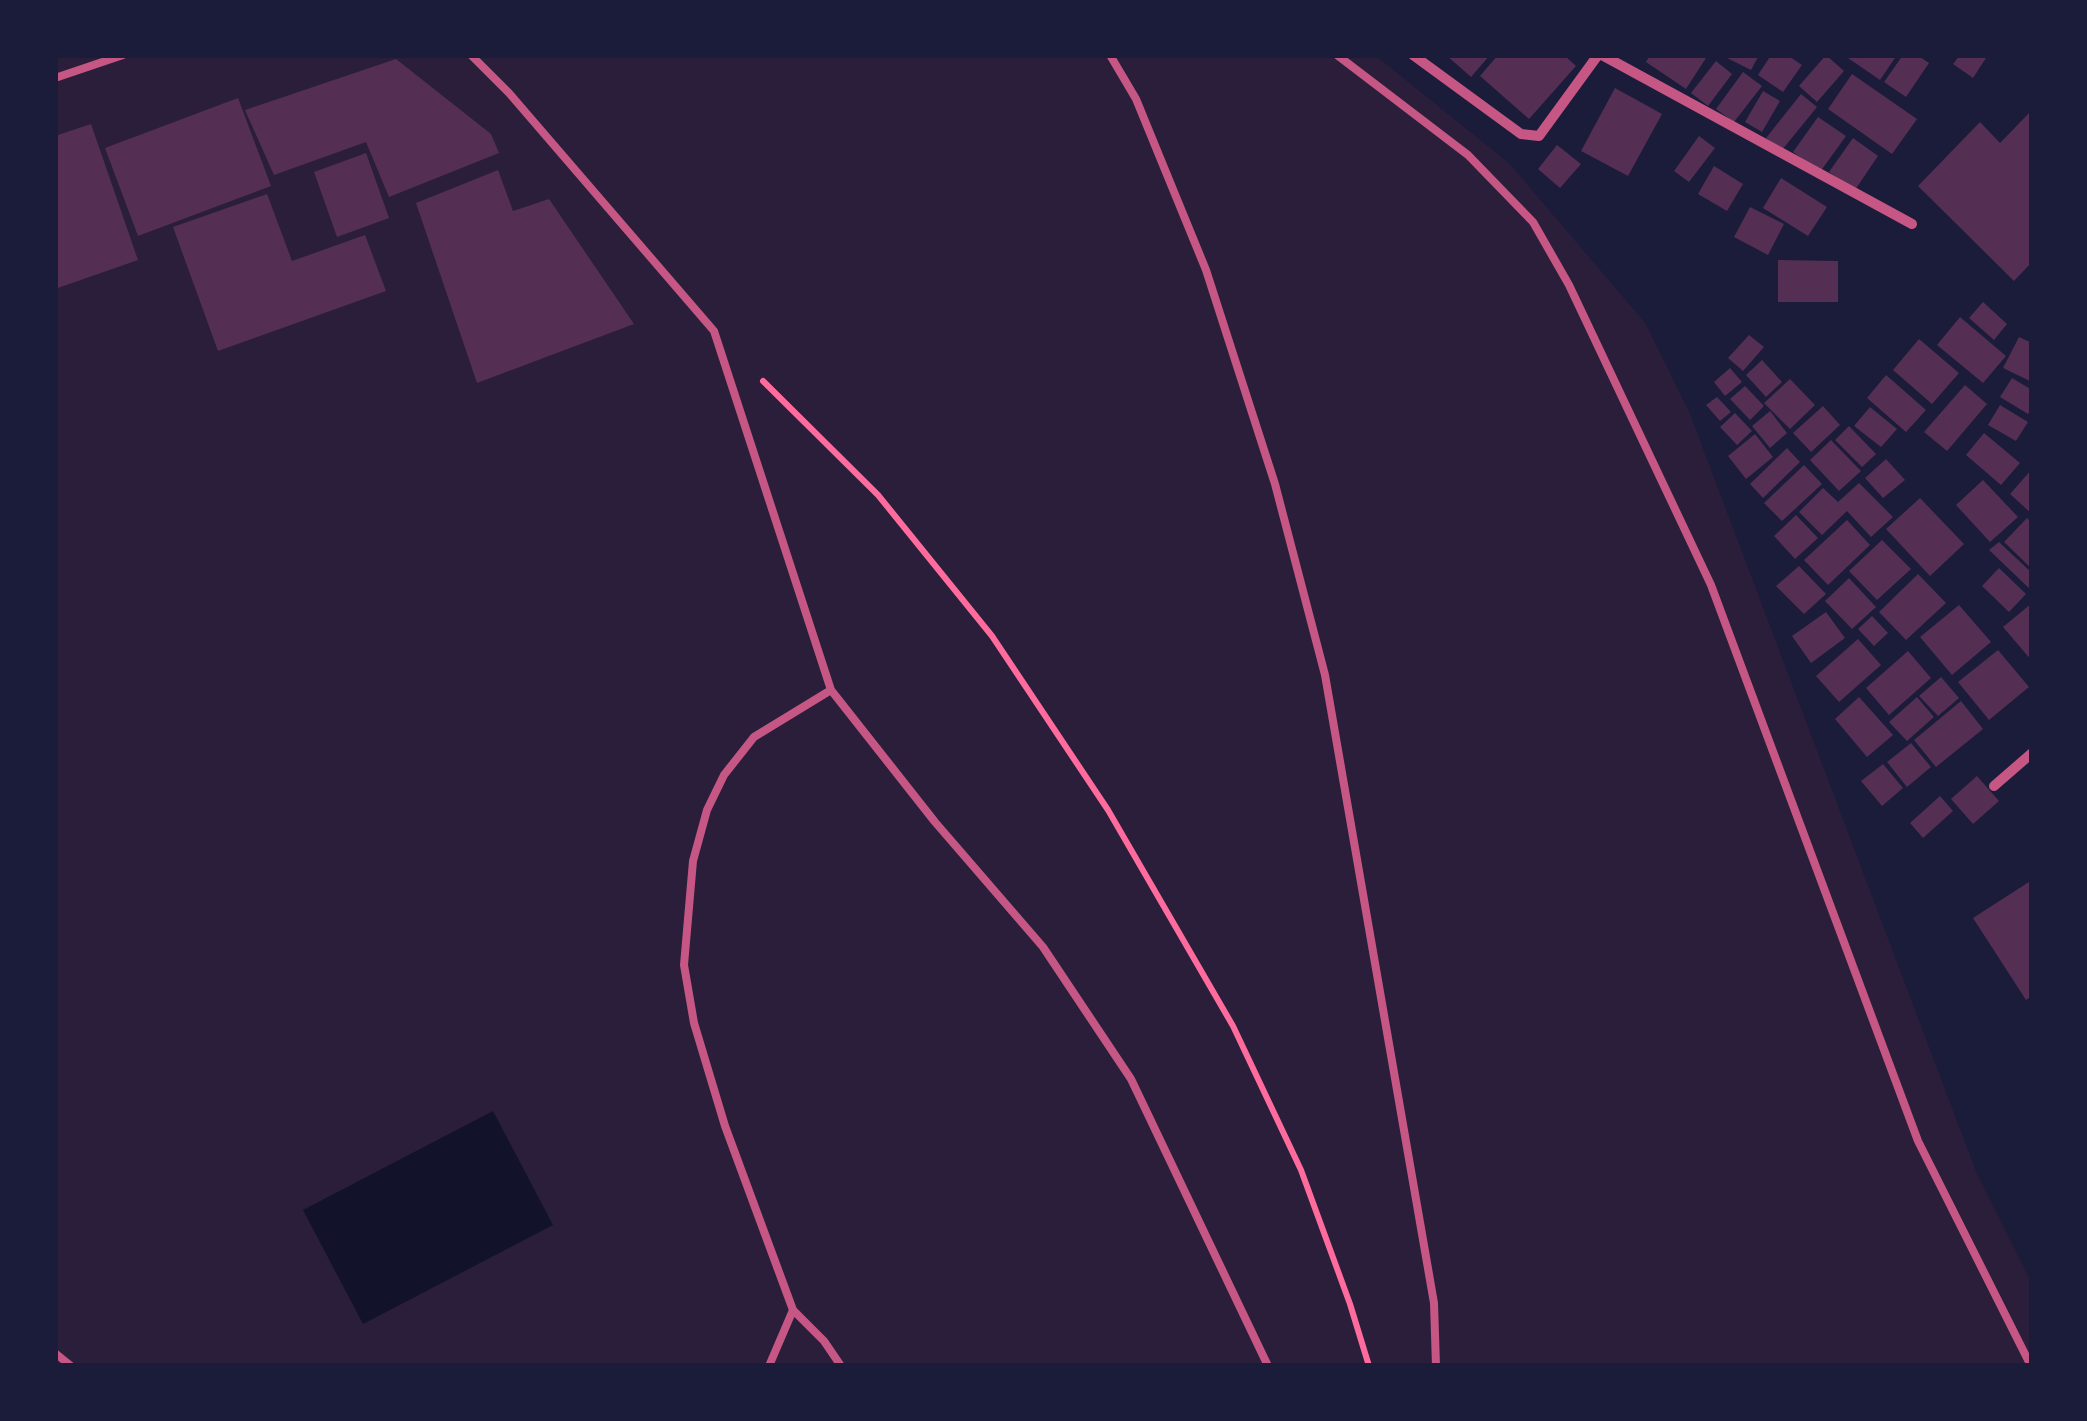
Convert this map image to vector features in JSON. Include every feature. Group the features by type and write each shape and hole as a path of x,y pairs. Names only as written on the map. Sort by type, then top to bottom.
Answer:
{"street":[{"path":"1413,55 1521,134 1540,136 1600,55 1912,224"},
{"path":"1994,786 2032,753"}],"lane":[{"path":"55,78 123,55"},
{"path":"472,55 714,332 831,690 935,822 1043,947 1130,1079 1268,1366"},
{"path":"1110,55 1136,100 1206,270 1275,484 1325,675 1434,1302 1436,1366"},
{"path":"1336,55 1468,155 1532,222 1568,285 1711,586 1918,1141 2032,1366"},
{"path":"831,690 754,736 724,775 707,810 693,860 684,965 694,1023 725,1126 793,1310 824,1341 841,1366"},
{"path":"770,1366 793,1310"},
{"path":"55,1354 71,1366"}],"path":[{"path":"755,372 890,509 992,636 1108,810 1233,1026 1301,1170 1369,1366"}],"shaded area":[{"path":"55,55 1375,55 1510,164 1646,324 1690,414 1977,1174 2032,1284 2032,1366 55,1366"},
{"path":"493,1111 553,1225 363,1324 303,1210"}],"building":[{"path":"1446,55 1490,55 1471,77"},
{"path":"1498,55 1564,55 1576,66 1529,119 1480,76"},
{"path":"1650,55 1706,58 1686,89 1646,62"},
{"path":"1721,55 1759,55 1751,70"},
{"path":"1771,55 1787,55 1802,65 1783,92 1758,75"},
{"path":"1826,55 1844,71 1817,102 1799,86"},
{"path":"1897,55 1880,80 1848,58"},
{"path":"1903,55 1917,55 1929,63 1906,97 1884,82"},
{"path":"1960,55 1986,58 1973,78 1953,64"},
{"path":"396,59 491,134 499,153 389,197 366,142 274,175 245,110"},
{"path":"1716,61 1732,74 1708,106 1691,93"},
{"path":"1743,72 1762,86 1734,122 1716,109"},
{"path":"1852,74 1917,119 1892,154 1828,109"},
{"path":"1615,88 1662,114 1628,176 1581,151"},
{"path":"1763,91 1780,101 1762,132 1745,122"},
{"path":"1801,94 1817,107 1782,150 1766,138"},
{"path":"238,98 271,186 138,236 105,148"},
{"path":"2032,110 2032,262 2014,281 1918,186 1980,122 2000,143"},
{"path":"1818,117 1846,136 1820,172 1793,152"},
{"path":"91,124 138,260 55,289 55,136"},
{"path":"1699,136 1715,148 1689,182 1674,171"},
{"path":"1853,138 1878,156 1855,190 1829,172"},
{"path":"1557,145 1581,164 1560,188 1538,169"},
{"path":"366,153 389,218 337,237 314,172"},
{"path":"1714,166 1743,184 1727,211 1698,194"},
{"path":"498,170 513,211 549,199 634,324 477,383 416,203"},
{"path":"1781,178 1827,207 1808,236 1763,208"},
{"path":"267,194 292,261 365,235 386,291 218,351 173,227"},
{"path":"1750,207 1784,224 1768,255 1734,237"},
{"path":"1778,260 1838,261 1838,302 1778,302"},
{"path":"1983,302 2007,324 1994,340 1969,318"},
{"path":"1960,317 2006,356 1983,383 1937,345"},
{"path":"1749,335 1764,347 1743,371 1728,358"},
{"path":"2019,337 2032,343 2032,382 2003,368"},
{"path":"1919,339 1959,373 1932,404 1893,370"},
{"path":"1762,360 1782,382 1766,397 1746,375"},
{"path":"1730,368 1742,382 1725,396 1714,382"},
{"path":"1886,375 1926,410 1906,432 1867,398"},
{"path":"2012,378 2032,390 2028,414 2000,397"},
{"path":"1790,379 1815,405 1790,429 1764,403"},
{"path":"1965,385 1987,404 1947,451 1924,432"},
{"path":"1745,386 1764,406 1750,420 1730,399"},
{"path":"1717,397 1731,412 1720,421 1706,405"},
{"path":"2000,405 2028,422 2016,441 1988,425"},
{"path":"1823,406 1840,425 1811,452 1793,433"},
{"path":"1870,407 1897,429 1881,447 1854,426"},
{"path":"1770,411 1787,433 1770,448 1752,426"},
{"path":"1735,413 1752,431 1737,445 1720,427"},
{"path":"1849,426 1876,454 1862,467 1835,440"},
{"path":"1984,433 2020,463 2001,485 1966,455"},
{"path":"1755,434 1773,457 1746,479 1728,456"},
{"path":"1831,440 1861,471 1839,491 1810,460"},
{"path":"1787,448 1800,462 1763,498 1750,484"},
{"path":"1886,459 1905,480 1883,498 1865,478"},
{"path":"1804,465 1822,484 1782,521 1764,503"},
{"path":"2032,469 2032,514 2010,494"},
{"path":"1983,480 2018,517 1990,542 1956,505"},
{"path":"1859,483 1893,517 1871,537 1847,511 1822,535 1799,512 1823,488 1838,502"},
{"path":"1920,498 1964,544 1930,576 1886,529"},
{"path":"1796,515 1818,538 1795,559 1774,536"},
{"path":"2027,518 2032,523 2032,569 2004,542"},
{"path":"1847,520 1870,545 1828,585 1804,560"},
{"path":"1882,540 1911,569 1877,600 1849,571"},
{"path":"1999,542 2032,573 2032,591 1989,550"},
{"path":"1799,566 1826,594 1804,614 1776,586"},
{"path":"1999,568 2026,594 2009,612 1982,586"},
{"path":"1918,574 1946,603 1906,640 1879,612"},
{"path":"1849,578 1876,607 1852,629 1825,601"},
{"path":"2032,603 2032,661 2003,627"},
{"path":"1959,605 1991,642 1952,675 1920,637"},
{"path":"1826,612 1845,638 1811,663 1792,636"},
{"path":"1872,616 1888,633 1874,646 1858,629"},
{"path":"1858,639 1881,665 1839,702 1816,676"},
{"path":"1998,650 2029,687 1989,720 1958,682"},
{"path":"1908,651 1931,678 1889,715 1866,688"},
{"path":"1941,677 1959,698 1938,716 1919,696"},
{"path":"1859,697 1893,735 1867,757 1835,719"},
{"path":"1917,697 1934,717 1907,741 1889,722"},
{"path":"1961,701 1983,729 1936,767 1914,740"},
{"path":"1911,743 1931,767 1907,787 1887,762"},
{"path":"1883,764 1903,788 1882,806 1861,781"},
{"path":"1977,776 1999,801 1973,824 1951,799"},
{"path":"1940,796 1953,811 1923,838 1910,823"},
{"path":"2032,880 2032,996 2026,1000 1973,918"}]}
